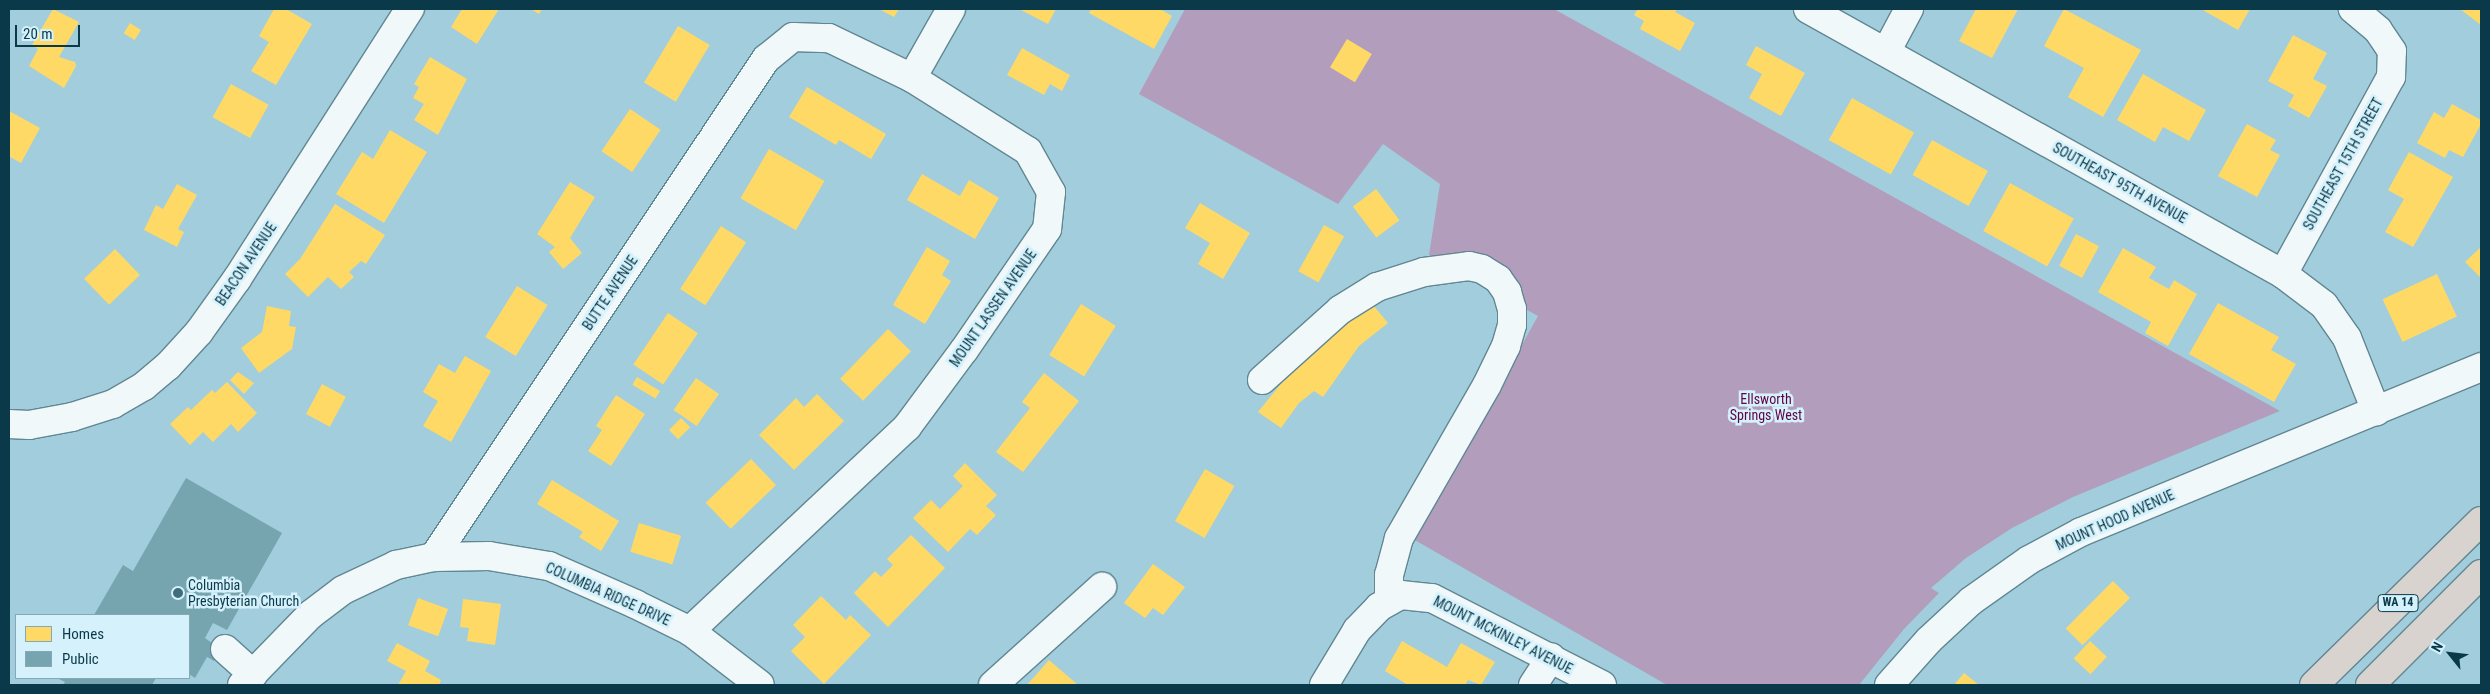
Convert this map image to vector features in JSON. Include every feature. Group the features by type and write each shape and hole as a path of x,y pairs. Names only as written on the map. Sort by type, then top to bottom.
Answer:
{"highway":[{"name":"WA 14","path":"2314,685 2481,521"},
{"name":"WA 14","path":"2370,685 2481,574"}],"street":[{"name":"BEACON AVENUE","path":"9,424 29,425 72,417 112,404 144,386 168,366 199,332 237,279 410,9"},
{"path":"912,78 951,9"},
{"name":"SOUTHEAST 95TH AVENUE","path":"1808,9 2283,274 2324,304 2338,324 2346,338 2376,411"},
{"path":"1886,52 1909,9"},
{"name":"SOUTHEAST 15TH STREET","path":"2283,274 2391,77 2392,51 2378,30 2353,9"},
{"name":"MOUNT LASSEN AVENUE","path":"690,631 907,426 964,350 1047,229 1052,192 1028,151 912,78 829,38 793,37"},
{"name":"BUTTE AVENUE","path":"434,557 766,59 793,37"},
{"path":"1262,380 1340,310 1377,287 1424,272 1469,266 1482,268 1498,279 1507,292 1512,309 1512,326 1506,346 1487,385 1399,538 1389,575 1395,598 1379,607 1357,630 1324,685"},
{"name":"MOUNT HOOD AVENUE","path":"1889,685 1929,640 1971,601 2029,560 2081,532 2481,367"},
{"name":"COLUMBIA RIDGE DRIVE","path":"247,679 310,615 343,590 396,565 434,557 489,556 549,566 690,631 760,685"},
{"path":"993,685 1102,587"},
{"name":"MOUNT MCKINLEY AVENUE","path":"1395,598 1432,598 1551,657 1602,685"},
{"path":"225,649 247,679"},
{"path":"1533,685 1551,657"}],"green space":[{"name":"Ellsworth Springs West","path":"1185,9 1554,9 2280,411 2073,497 2012,528 1966,558 1931,588 1939,593 1904,629 1859,685 1667,685 1413,539 1538,316 1429,255 1440,184 1383,144 1338,204 1139,94"}],"building: Homes":[{"path":"53,9 79,22 59,57 75,62 76,66 64,88 29,66 38,49 32,45"},
{"path":"274,9 286,9 312,24 276,85 251,71 269,42 259,36"},
{"path":"462,9 499,9 477,44 451,27"},
{"path":"531,9 542,9 539,14"},
{"path":"879,9 899,9 894,17"},
{"path":"1019,9 1056,9 1048,24"},
{"path":"1091,9 1160,9 1172,16 1154,49 1089,13"},
{"path":"1638,9 1677,9 1675,12 1695,23 1680,51 1640,29 1644,21 1634,15"},
{"path":"1976,9 2018,9 1992,58 1959,41"},
{"path":"2064,9 2141,50 2103,117 2068,97 2084,68 2044,46"},
{"path":"2201,9 2250,9 2238,30"},
{"path":"2460,9 2481,9 2481,25"},
{"path":"130,23 141,30 135,40 124,33"},
{"path":"678,26 710,45 676,102 644,83"},
{"path":"2293,35 2327,53 2313,79 2327,86 2309,118 2288,106 2294,95 2268,81"},
{"path":"1347,39 1372,54 1355,82 1330,67"},
{"path":"1756,46 1805,73 1781,116 1749,98 1762,74 1746,65"},
{"path":"1022,48 1070,75 1062,91 1050,84 1044,95 1007,75"},
{"path":"430,57 467,79 438,135 414,120 424,104 413,98 419,87 414,84"},
{"path":"2143,74 2206,110 2189,141 2163,127 2155,142 2117,120"},
{"path":"231,84 269,105 250,138 213,117"},
{"path":"807,87 886,134 871,159 839,140 836,145 789,117"},
{"path":"1852,98 1914,132 1891,174 1829,140"},
{"path":"2452,104 2481,120 2481,124 2463,157 2449,150 2445,158 2417,143 2434,112 2444,118"},
{"path":"630,109 661,130 632,172 601,151"},
{"path":"9,111 40,128 21,163 10,157 9,160"},
{"path":"2247,124 2276,140 2270,150 2280,155 2257,197 2218,176"},
{"path":"390,130 427,152 384,223 336,194 362,152 373,159"},
{"path":"1932,140 1988,171 1969,206 1913,175"},
{"path":"769,149 824,181 796,230 740,198"},
{"path":"2409,152 2453,177 2413,247 2385,232 2404,199 2388,190"},
{"path":"922,174 960,196 969,180 999,198 975,239 907,200"},
{"path":"570,182 595,197 570,238 582,253 563,269 549,252 555,247 537,234"},
{"path":"2010,183 2074,218 2047,266 1983,231"},
{"path":"177,184 197,195 178,229 184,232 177,247 144,230 156,205 163,209"},
{"path":"1376,189 1399,220 1376,238 1353,206"},
{"path":"1200,203 1250,233 1223,279 1198,264 1210,243 1185,228"},
{"path":"335,204 385,235 366,264 361,261 349,272 354,277 341,289 328,277 308,297 285,274 300,259"},
{"path":"1324,225 1344,236 1318,283 1298,271"},
{"path":"721,226 746,242 705,305 680,289"},
{"path":"2076,234 2099,246 2082,278 2059,266"},
{"path":"927,247 950,261 942,275 951,281 925,324 893,305"},
{"path":"2481,247 2481,278 2465,262"},
{"path":"2123,248 2156,267 2149,278 2169,289 2174,280 2197,294 2168,346 2145,333 2151,322 2098,292"},
{"path":"115,249 140,275 109,305 84,279"},
{"path":"2437,274 2457,317 2402,342 2383,299"},
{"path":"517,286 548,305 516,356 485,337"},
{"path":"1368,299 1388,323 1359,346 1323,397 1314,391 1299,403 1281,428 1258,412 1302,358"},
{"path":"2218,303 2279,337 2271,350 2296,364 2274,402 2189,354"},
{"path":"1081,304 1116,326 1084,377 1049,355"},
{"path":"267,306 291,311 289,326 296,327 292,349 259,373 241,348 262,332"},
{"path":"668,313 698,333 663,385 633,364"},
{"path":"888,329 911,351 863,401 840,379"},
{"path":"465,356 491,371 451,442 423,426 438,401 423,392 439,364 455,373"},
{"path":"238,372 254,383 244,394 230,380"},
{"path":"1044,373 1079,401 1023,472 996,452 1030,408 1022,402"},
{"path":"637,377 660,391 656,399 632,385"},
{"path":"696,378 719,394 697,426 674,410"},
{"path":"227,382 257,413 238,432 231,424 213,442 203,432 190,445 170,424 188,407 191,410 212,390 215,393"},
{"path":"322,384 346,397 330,427 306,414"},
{"path":"817,394 844,421 794,470 759,435 796,398 804,407"},
{"path":"616,395 645,414 611,466 588,451 602,430 596,426"},
{"path":"681,418 690,427 678,439 669,430"},
{"path":"751,459 776,485 731,529 706,503"},
{"path":"965,463 997,495 986,506 996,515 977,535 970,529 948,552 913,518 931,500 940,509 963,486 953,476"},
{"path":"1205,469 1234,486 1204,538 1175,521"},
{"path":"552,480 619,521 601,551 579,537 583,532 537,504"},
{"path":"639,523 681,536 672,565 630,552"},
{"path":"911,535 945,568 888,627 854,593 875,571 881,577 893,565 887,559"},
{"path":"1153,564 1185,587 1163,615 1153,608 1145,618 1124,603"},
{"path":"2113,581 2130,598 2083,645 2066,628"},
{"path":"821,596 846,620 850,615 871,635 824,684 791,651 805,637 793,625"},
{"path":"418,598 448,609 438,636 408,625"},
{"path":"463,599 501,604 495,645 467,641 469,628 460,627"},
{"path":"1402,641 1447,667 1461,643 1495,662 1481,685 1468,680 1465,685 1408,685 1385,671"},
{"path":"2090,641 2107,657 2090,674 2074,659"},
{"path":"397,643 430,661 425,671 441,680 439,685 398,685 406,671 387,661"},
{"path":"1049,660 1078,685 1027,685"},
{"path":"1964,673 1979,685 1954,685"}],"building: Public":[{"name":"Columbia Presbyterian Church","path":"186,478 282,533 227,630 213,623 205,638 220,649 214,661 207,657 195,678 190,675 190,614 95,614 123,565 133,571"},
{"path":"59,679 155,679 152,685 63,685 65,682"}],"place":[{"name":"Columbia Presbyterian Church","path":"178,593"}]}
